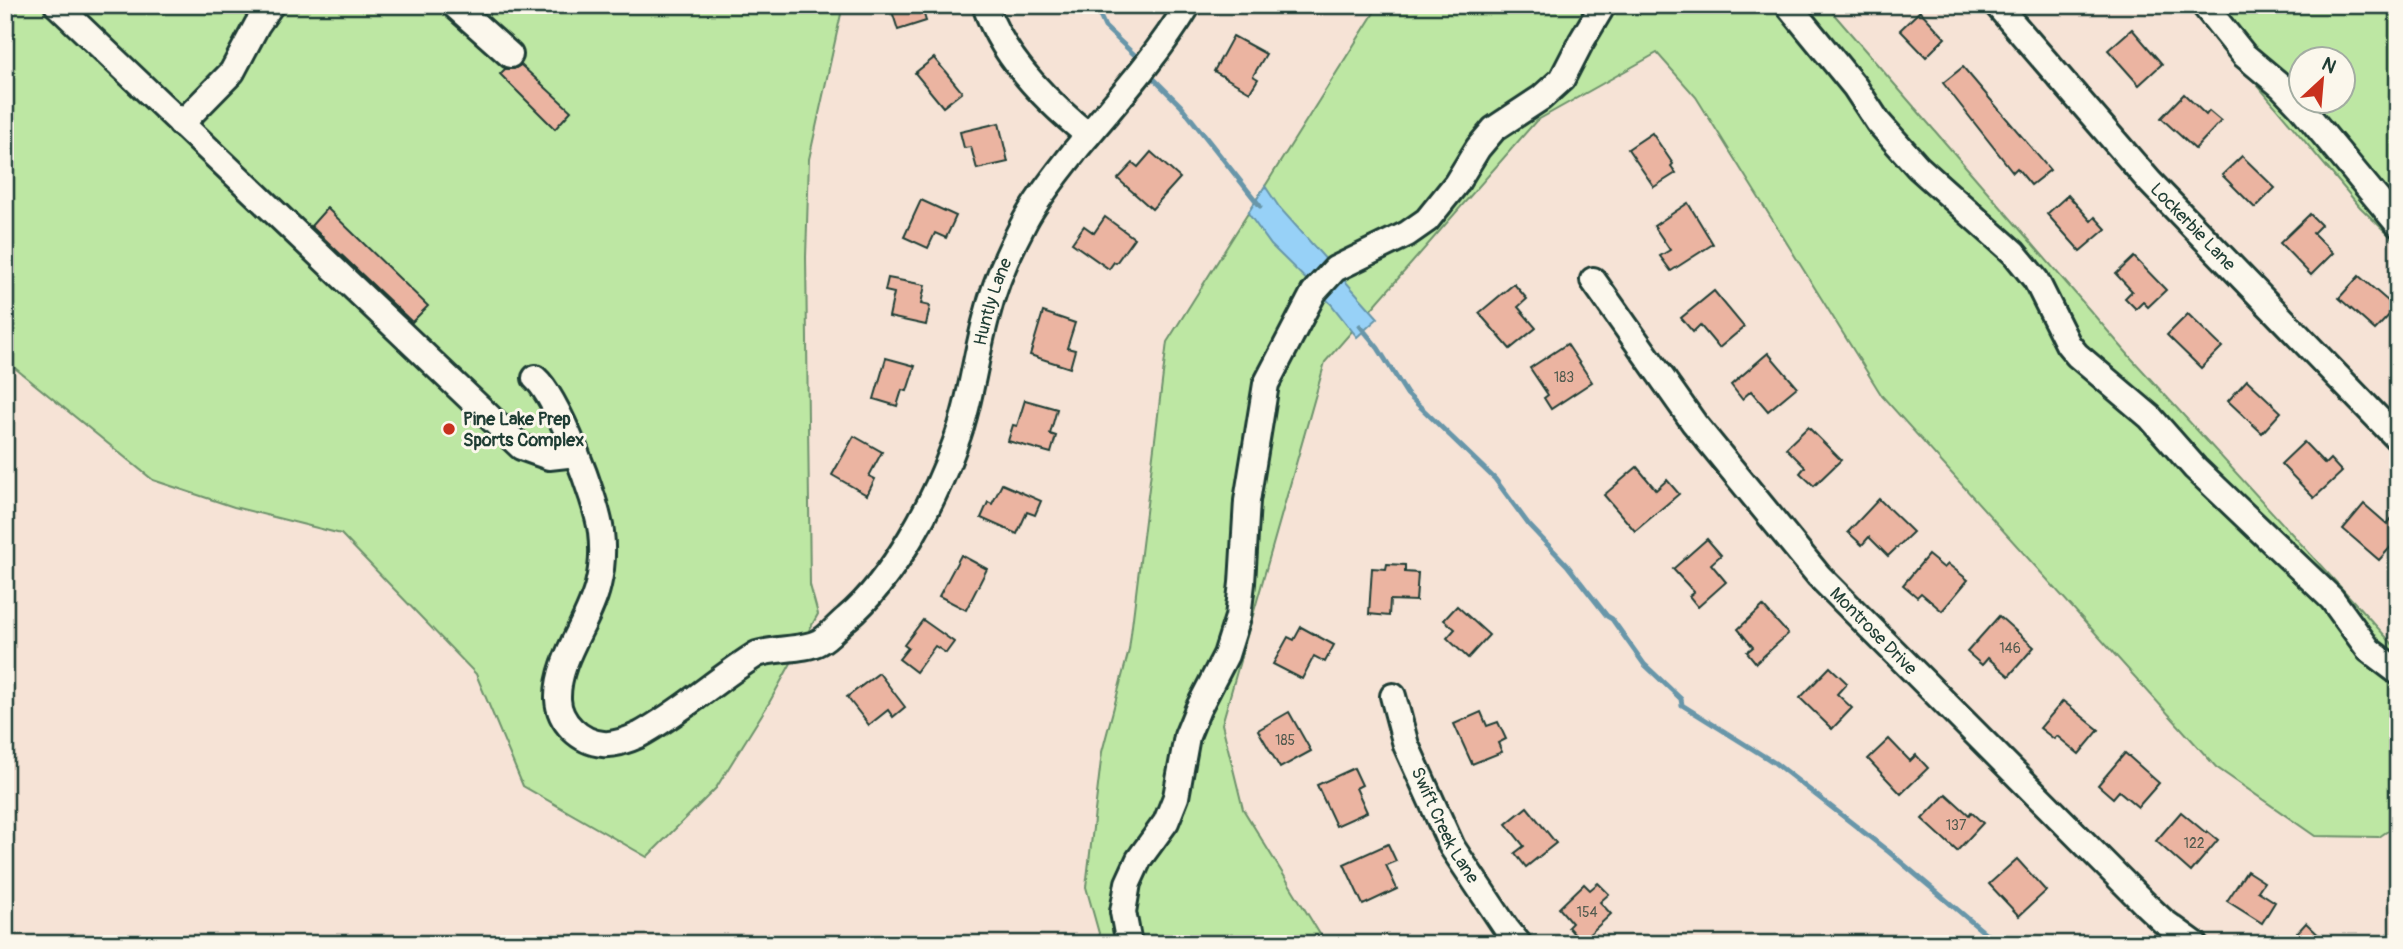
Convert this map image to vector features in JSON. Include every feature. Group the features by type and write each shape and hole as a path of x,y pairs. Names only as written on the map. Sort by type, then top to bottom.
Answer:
{"street":[{"path":"57,5 521,447 549,457 576,454"},
{"path":"181,124 232,72 271,5"},
{"path":"454,5 510,55"},
{"path":"985,5 1013,58 1054,107 1088,135"},
{"name":"Huntly Lane","path":"535,378 554,401 576,454 597,513 601,533 598,586 562,671 558,699 560,713 568,726 580,735 605,744 638,735 757,654 772,649 805,647 820,642 863,605 884,580 922,518 956,443 987,315 1003,265 1026,218 1056,175 1154,54 1188,5"},
{"path":"1129,944 1124,912 1128,883 1139,859 1166,822 1176,797 1188,736 1198,709 1226,656 1238,617 1247,501 1266,384 1314,292 1335,269 1407,234 1427,220 1494,129 1541,98 1562,79 1603,5"},
{"path":"1788,5 1855,88 1878,122 1918,167 2014,253 2036,280 2068,344 2077,355 2150,417 2203,475 2332,599 2369,650 2398,672"},
{"name":"Lockerbie Lane","path":"1997,5 2150,182 2398,439"},
{"path":"2204,5 2244,55 2301,107 2398,224"},
{"name":"Montrose Drive","path":"1592,280 1694,423 1819,576 2146,905 2195,944"},
{"name":"Swift Creek Lane","path":"1393,696 1406,745 1452,847 1519,944"}],"green space":[{"name":"Pine Lake Prep Sports Complex","path":"5,5 843,5 809,159 806,257 810,585 818,614 769,703 716,788 647,857 523,786 476,674 341,534 234,507 153,480 5,360"},
{"path":"1379,5 1826,5 2132,359 2398,650 2398,824 2379,837 2315,836 2216,767 1882,396 1696,97 1657,53 1536,121 1325,362 1222,724 1243,809 1326,944 1102,944 1086,887 1102,752 1129,650 1167,342"},
{"path":"2190,5 2398,5 2398,244 2360,207"}],"water":[{"path":"1265,186 1279,207 1378,318 1357,337 1331,304 1271,245 1248,213"}],"building":[{"path":"890,5 921,5 926,21 898,30"},
{"path":"1920,11 1945,38 1926,57 1900,30"},
{"path":"2132,29 2162,64 2139,85 2108,50"},
{"path":"1233,36 1266,54 1253,76 1258,79 1250,92 1214,71"},
{"path":"934,58 962,92 943,107 915,73"},
{"path":"521,65 571,111 555,129 500,74 505,69 514,69"},
{"path":"1963,67 2050,170 2031,185 2017,168 2013,172 1943,83"},
{"path":"2184,94 2206,115 2209,111 2221,121 2195,149 2161,118"},
{"path":"999,123 1008,162 977,169 971,147 964,148 960,132"},
{"path":"1652,133 1676,173 1654,187 1628,149"},
{"path":"1151,152 1180,178 1152,209 1118,179 1133,163 1138,167"},
{"path":"2242,156 2275,188 2255,208 2222,175"},
{"path":"2068,195 2091,221 2095,217 2106,229 2080,251 2047,214"},
{"path":"921,200 956,216 946,238 935,233 928,248 904,237"},
{"path":"1688,203 1713,244 1671,271 1660,256 1670,250 1654,226"},
{"path":"327,208 428,306 412,322 311,226"},
{"path":"2310,214 2321,225 2313,233 2333,253 2311,275 2280,243"},
{"path":"1105,217 1134,238 1109,269 1072,243 1084,226 1094,233"},
{"path":"2134,257 2166,290 2148,307 2143,302 2136,309 2125,298 2132,291 2116,274"},
{"path":"2359,276 2396,308 2375,330 2339,298"},
{"path":"888,278 925,285 921,304 930,306 926,325 889,317 894,293 885,291"},
{"path":"1514,284 1527,299 1518,307 1536,328 1510,349 1479,313"},
{"path":"1714,291 1744,327 1719,348 1700,325 1693,332 1681,318"},
{"path":"1043,312 1075,323 1067,348 1075,350 1070,368 1030,355"},
{"path":"2188,314 2222,347 2201,368 2167,335"},
{"path":"1567,344 1592,382 1551,409 1544,398 1548,395 1530,368"},
{"path":"1768,353 1797,387 1768,411 1751,391 1742,399 1731,385"},
{"path":"886,358 915,366 907,391 902,390 897,406 874,399"},
{"path":"2247,380 2281,412 2262,433 2228,401"},
{"path":"1025,400 1057,409 1050,434 1056,436 1051,453 1008,441 1013,425 1017,426"},
{"path":"1808,427 1841,460 1814,486 1800,473 1805,467 1786,448"},
{"path":"854,436 882,452 869,476 875,479 867,495 832,475"},
{"path":"2304,442 2325,464 2330,459 2342,472 2314,498 2281,464"},
{"path":"1637,467 1656,490 1667,480 1679,494 1635,531 1604,495"},
{"path":"1002,484 1041,501 1035,515 1027,512 1017,534 981,518 988,502 992,504"},
{"path":"1879,499 1913,532 1888,556 1869,537 1862,545 1848,532"},
{"path":"2364,504 2387,524 2398,511 2398,539 2379,560 2343,529"},
{"path":"1707,539 1721,555 1711,564 1726,582 1698,607 1689,596 1694,592 1673,569"},
{"path":"961,555 987,569 966,610 939,596"},
{"path":"1928,555 1944,568 1948,564 1968,580 1942,611 1921,593 1917,597 1903,585"},
{"path":"1387,564 1405,565 1405,572 1418,573 1416,601 1390,600 1389,616 1369,614 1372,568 1386,569"},
{"path":"1457,606 1489,635 1468,658 1447,638 1455,629 1444,620"},
{"path":"1763,606 1788,634 1756,663 1747,652 1753,647 1738,629"},
{"path":"1999,616 2034,647 2009,676 1988,658 1982,665 1967,652"},
{"path":"923,620 954,642 946,653 935,646 916,672 899,659 908,648 904,645"},
{"path":"1301,627 1334,645 1325,662 1314,656 1302,679 1273,664 1288,637 1294,640"},
{"path":"1830,667 1847,683 1837,694 1852,708 1832,729 1800,698"},
{"path":"879,673 905,707 893,717 888,710 869,725 847,697"},
{"path":"2063,701 2099,730 2079,754 2057,736 2054,739 2040,728"},
{"path":"1289,712 1311,751 1280,768 1258,730"},
{"path":"1481,712 1487,726 1498,722 1506,739 1498,743 1502,752 1472,764 1454,724"},
{"path":"1889,739 1910,761 1916,755 1928,768 1901,794 1868,759"},
{"path":"2125,753 2159,783 2138,807 2119,791 2113,798 2098,785"},
{"path":"1354,768 1362,785 1356,788 1367,812 1336,826 1317,785"},
{"path":"1946,794 1969,815 1971,812 1983,823 1957,851 1922,819"},
{"path":"1527,807 1556,843 1526,867 1515,853 1524,846 1506,824"},
{"path":"2181,812 2218,840 2191,872 2156,841"},
{"path":"1388,844 1396,861 1386,865 1397,889 1363,905 1344,864"},
{"path":"2017,859 2046,891 2019,916 1989,884"},
{"path":"2247,871 2264,882 2258,891 2275,902 2262,923 2227,901"},
{"path":"1598,883 1609,894 1600,902 1611,914 1581,942 1568,927 1572,923 1559,908 1584,884 1590,890"},
{"path":"2306,923 2328,944 2287,944"}],"waterway":[{"path":"1095,5 1105,27 1141,61"},
{"path":"1149,71 1181,106 1260,206"},
{"path":"1360,326 1378,348 1407,394 1495,479 1529,525 1612,619 1644,664 1681,699 1682,705 1775,763 1889,852 1998,944"}],"place":[{"name":"Pine Lake Prep Sports Complex","path":"449,429"}]}
